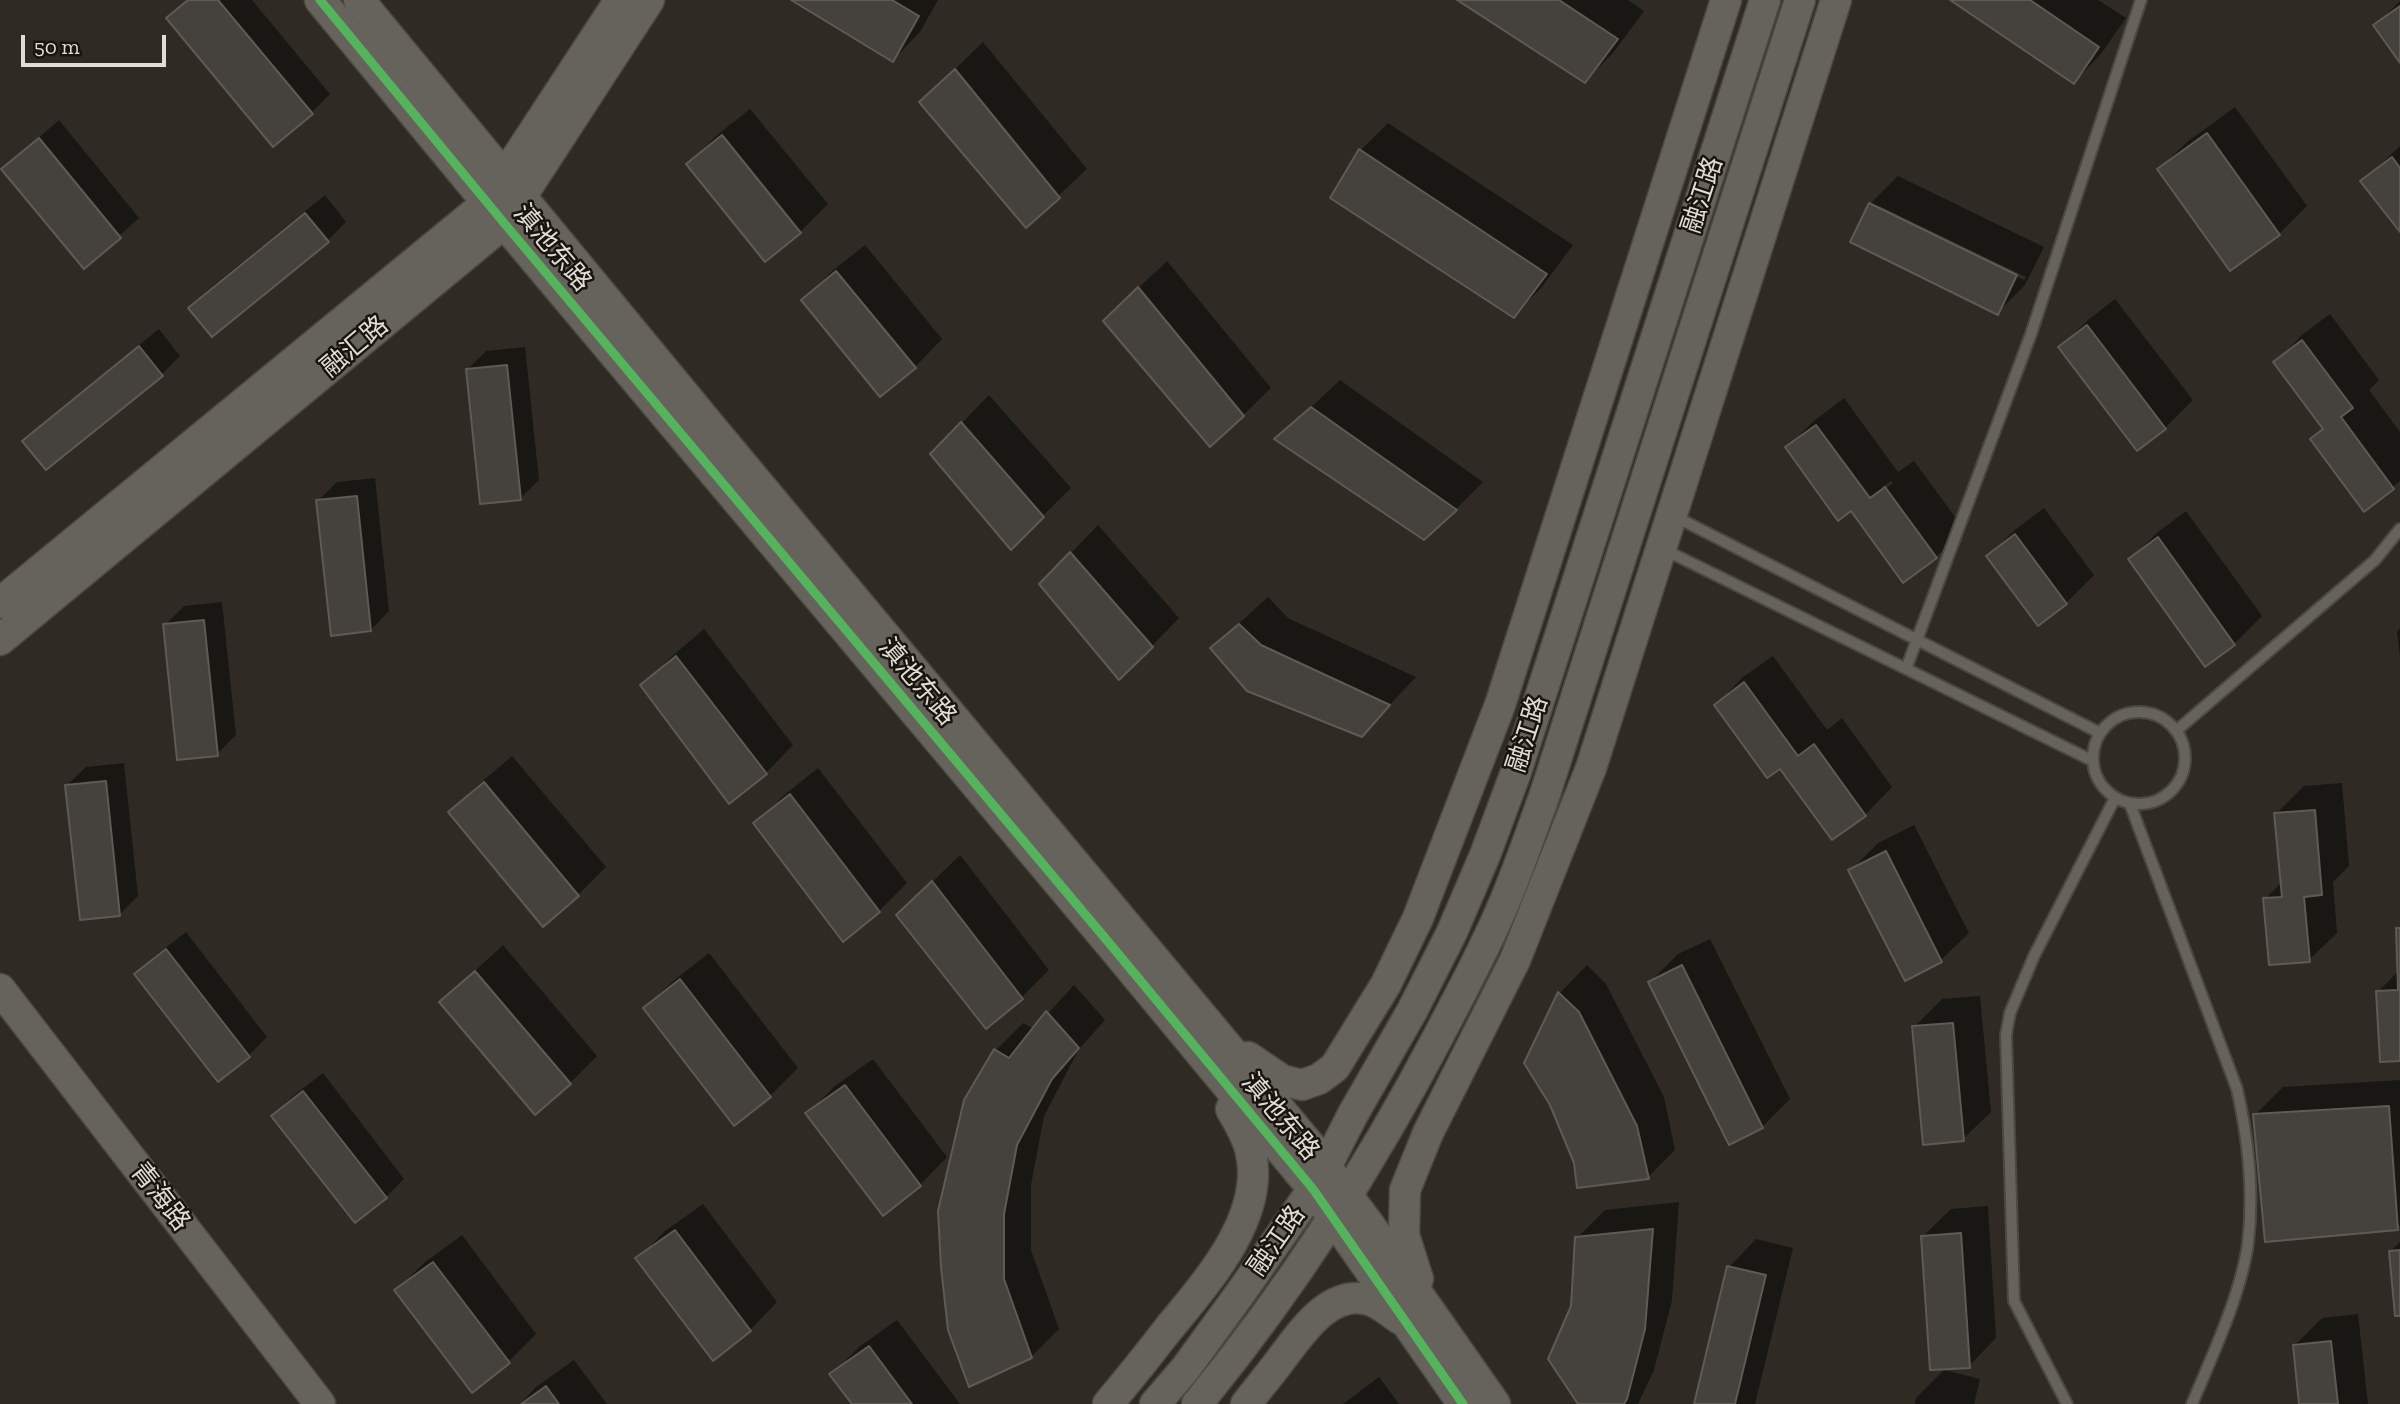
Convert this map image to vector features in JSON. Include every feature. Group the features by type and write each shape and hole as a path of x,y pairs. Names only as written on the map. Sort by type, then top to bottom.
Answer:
{"street":[{"name":"滇池东路","path":"320,0 1189,1040 1319,1178"},
{"name":"滇池东路","path":"359,0 1219,1036 1419,1318 1495,1404"},
{"name":"融汇路","path":"0,640 496,213 620,0"},
{"name":"融汇路","path":"512,187 649,0"},
{"path":"1219,1036 1282,1080 1302,1085 1319,1079 1335,1067 1387,984 1418,918 1500,705 1726,0"},
{"name":"融江路","path":"1155,1404 1210,1335 1319,1178 1412,1011 1452,932 1516,772 1765,0"},
{"name":"融江路","path":"1197,1404 1259,1323 1340,1205 1418,1075 1504,903 1546,791 1800,0"},
{"path":"1246,1403 1320,1313 1337,1303 1355,1298 1372,1301 1419,1318 1412,1264 1404,1235 1405,1190 1428,1133 1515,960 1591,768 1836,0"},
{"name":"融汇路","path":"0,603 496,213"},
{"path":"1369,1086 1387,984"},
{"name":"青海路","path":"0,989 320,1404"},
{"path":"1108,1404 1212,1275 1235,1237 1251,1191 1252,1154 1244,1130 1189,1040"},
{"path":"1368,1159 1453,1086"},
{"name":"滇池东路","path":"1419,1318 1463,1404"},
{"path":"1246,1403 1259,1323"}],"lane":[{"path":"1906,669 2031,334 2141,0"},
{"path":"1671,514 2100,733"},
{"path":"2176,731 2375,560 2400,529"},
{"path":"1660,548 2093,761"},
{"path":"2137,712 2152,714 2166,720 2176,731 2183,745 2185,761 2182,776 2173,789 2161,799 2146,804 2130,804 2115,798 2100,782 2093,761 2094,746 2100,733 2110,722 2137,712"},
{"path":"2067,1404 2014,1301 2006,1035 2010,1013 2034,956 2115,798"},
{"path":"2130,804 2237,1089 2244,1119 2251,1208 2247,1246 2236,1289 2192,1404"}],"building":[{"path":"188,0 218,0 313,114 273,147 166,18"},
{"path":"791,0 892,0 919,16 893,62"},
{"path":"1457,0 1559,0 1618,39 1585,83"},
{"path":"1950,0 2030,0 2099,47 2074,84"},
{"path":"2400,6 2400,63 2373,25"},
{"path":"955,69 1060,198 1026,228 919,102"},
{"path":"2207,133 2280,235 2230,271 2157,169"},
{"path":"722,135 801,233 765,262 686,164"},
{"path":"39,138 121,238 84,269 1,169"},
{"path":"1359,149 1547,274 1514,318 1330,198"},
{"path":"2392,157 2400,168 2400,232 2360,181"},
{"path":"1869,203 2017,275 1998,315 1850,242"},
{"path":"305,213 329,242 212,337 188,308"},
{"path":"836,271 916,368 880,397 801,300"},
{"path":"1138,287 1244,416 1210,447 1103,321"},
{"path":"2087,325 2166,429 2137,451 2058,347"},
{"path":"2302,340 2353,408 2341,417 2394,489 2364,512 2310,439 2323,429 2273,362"},
{"path":"139,346 163,376 46,470 22,441"},
{"path":"507,365 521,500 480,504 466,369"},
{"path":"1311,407 1457,510 1424,540 1274,439"},
{"path":"961,422 1044,517 1011,550 930,454"},
{"path":"1816,425 1870,498 1885,487 1937,558 1903,583 1851,511 1838,521 1785,447"},
{"path":"357,496 371,631 331,636 316,500"},
{"path":"2015,534 2067,604 2038,626 1986,556"},
{"path":"2158,537 2235,645 2205,667 2128,559"},
{"path":"1070,552 1153,647 1119,680 1039,584"},
{"path":"204,620 218,756 177,760 163,624"},
{"path":"1239,624 1261,645 1390,705 1362,737 1247,691 1210,648"},
{"path":"676,656 767,774 729,804 640,685"},
{"path":"1744,682 1798,756 1814,744 1866,816 1832,840 1780,769 1767,778 1714,705"},
{"path":"106,781 120,916 80,920 65,785"},
{"path":"484,782 579,896 543,927 448,812"},
{"path":"790,794 880,912 843,942 753,823"},
{"path":"2315,810 2322,895 2304,897 2310,962 2269,965 2263,898 2282,897 2274,813"},
{"path":"1886,851 1942,962 1905,981 1848,870"},
{"path":"932,881 1023,999 986,1029 896,915"},
{"path":"2396,928 2400,928 2400,1061 2380,1062 2376,991 2398,990"},
{"path":"166,949 250,1057 218,1082 134,974"},
{"path":"1682,965 1763,1128 1729,1145 1648,982"},
{"path":"475,971 571,1084 535,1115 439,1002"},
{"path":"680,979 771,1097 734,1126 643,1008"},
{"path":"1558,992 1579,1012 1637,1126 1649,1179 1577,1188 1574,1163 1550,1105 1524,1063"},
{"path":"1046,1011 1079,1048 1052,1079 1017,1145 1004,1214 1004,1279 1032,1358 969,1387 948,1330 938,1211 964,1100 994,1049 1009,1058"},
{"path":"1953,1023 1964,1141 1923,1145 1912,1026"},
{"path":"845,1085 921,1186 883,1216 805,1113"},
{"path":"303,1091 387,1198 355,1223 271,1116"},
{"path":"2389,1106 2398,1230 2265,1242 2253,1114"},
{"path":"1653,1229 1645,1329 1627,1399 1624,1404 1578,1404 1548,1359 1571,1306 1575,1237"},
{"path":"675,1230 751,1331 713,1361 635,1258"},
{"path":"1961,1233 1970,1368 1930,1370 1921,1236"},
{"path":"2400,1250 2400,1316 2395,1316 2389,1251"},
{"path":"433,1262 510,1363 472,1393 394,1290"},
{"path":"1727,1266 1766,1275 1735,1404 1694,1404"},
{"path":"2331,1341 2338,1404 2299,1404 2293,1345"},
{"path":"869,1346 912,1404 852,1404 829,1374"},
{"path":"546,1386 559,1404 521,1404"}],"cycle path":[{"path":"320,0 1313,1189 1463,1404"}]}
